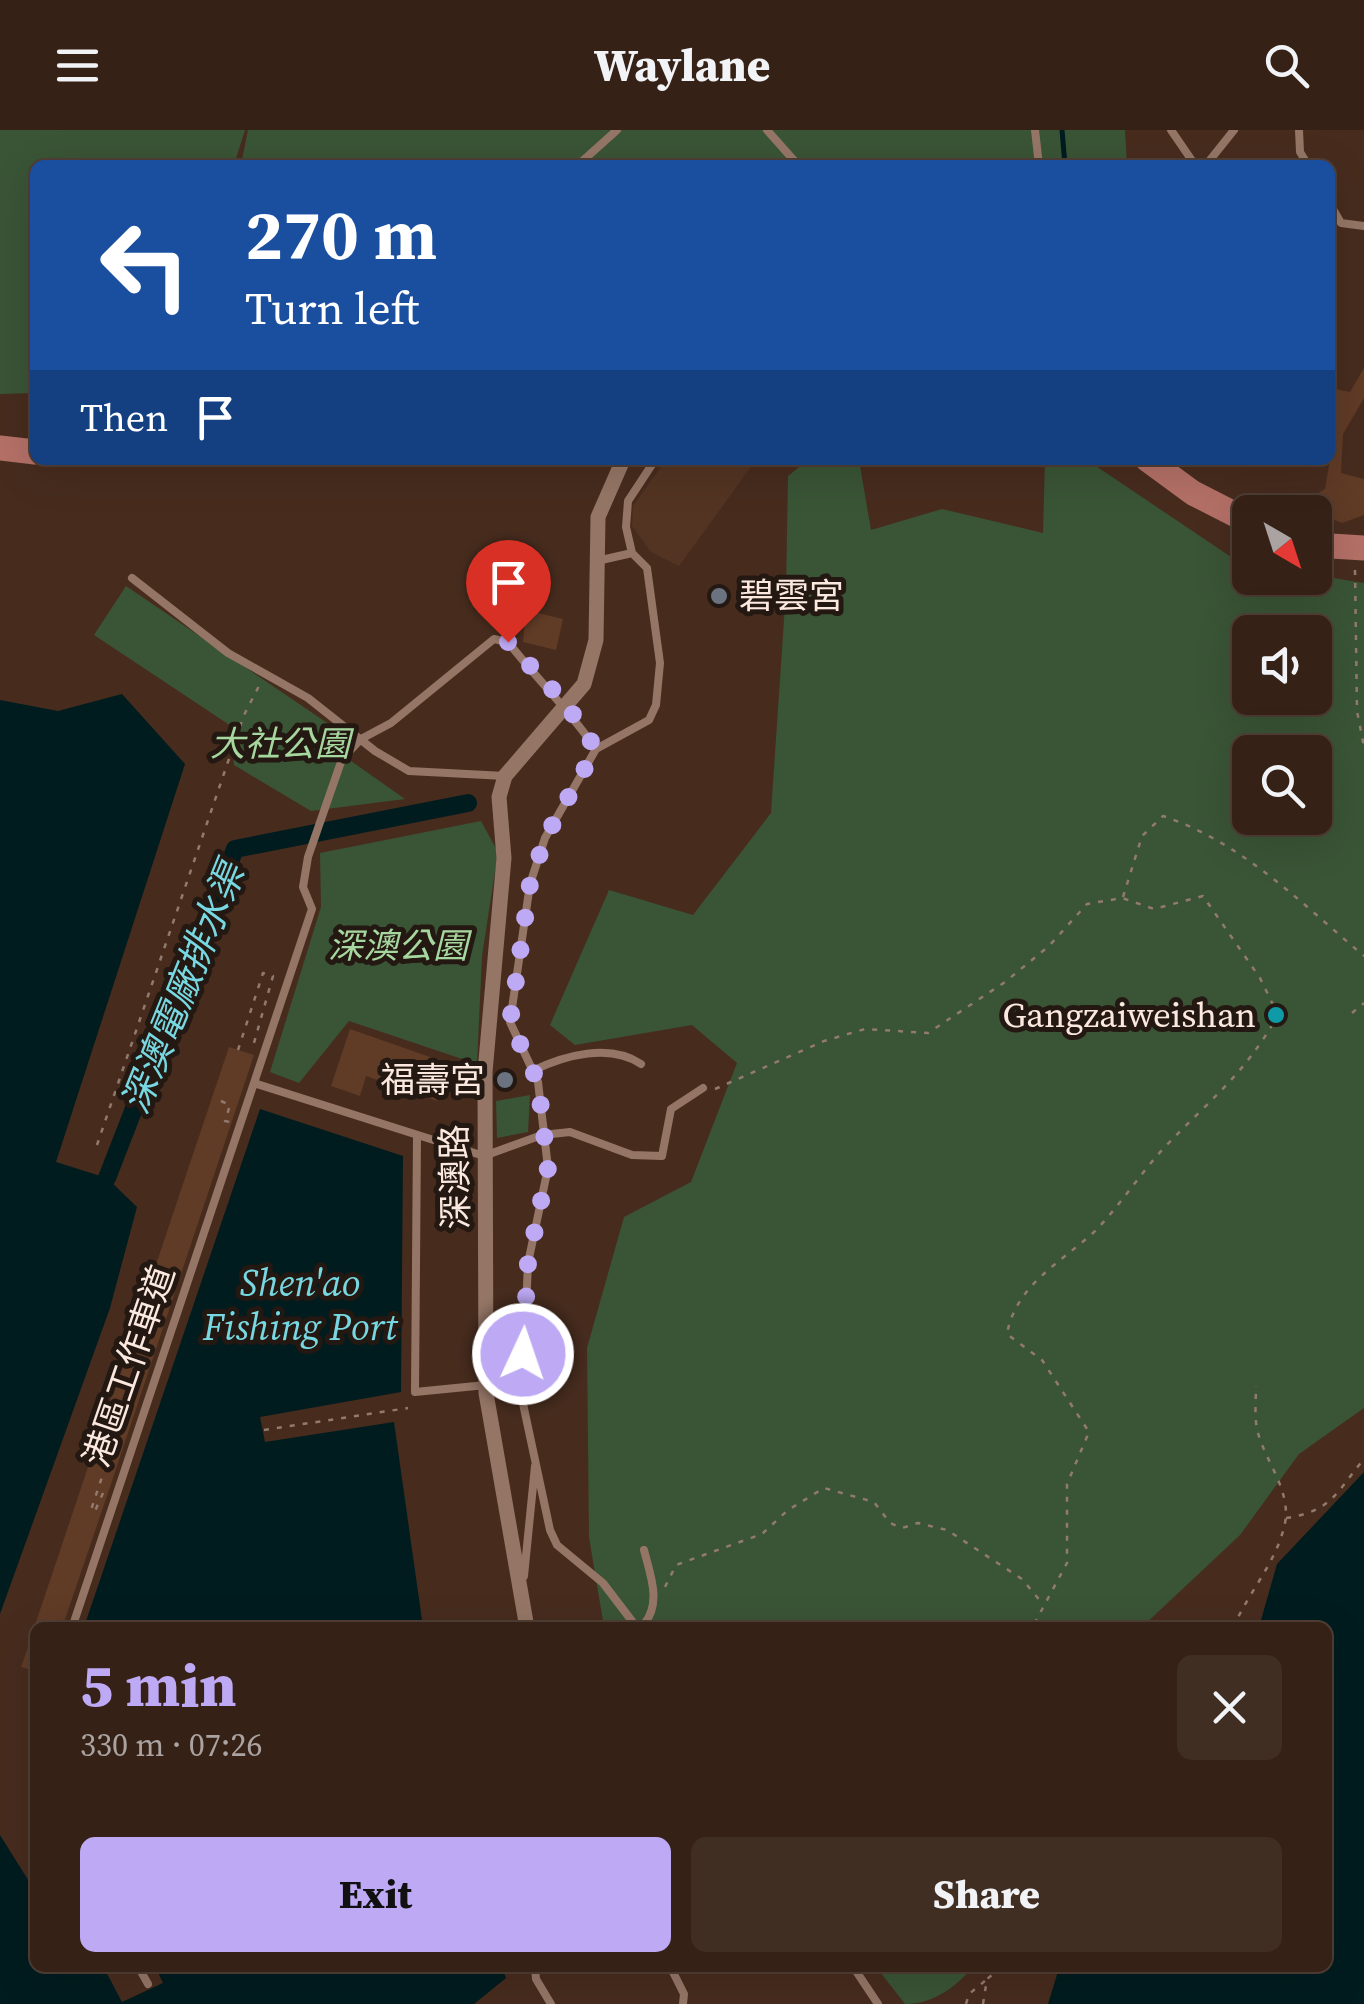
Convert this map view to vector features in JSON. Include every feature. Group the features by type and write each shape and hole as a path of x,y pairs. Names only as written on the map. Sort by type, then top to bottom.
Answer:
{"main road":[{"path":"0,448 30,451"},
{"path":"1155,465 1193,493 1232,513"},
{"path":"1332,546 1359,548"}],"street":[{"path":"505,776 584,684 596,640 598,517 621,465"},
{"name":"深澳路","path":"505,776 499,797 504,858 485,1072 486,1384 526,1622"}],"lane":[{"path":"584,160 617,130"},
{"path":"766,130 793,160"},
{"path":"1036,130 1039,160"},
{"path":"1171,130 1192,160"},
{"path":"1210,160 1234,130"},
{"path":"1300,130 1300,152 1305,160"},
{"path":"1335,213 1341,223 1364,226"},
{"path":"633,1622 603,1583 557,1545 550,1530 522,1399 528,1263 548,1168 542,1136 543,1106 510,1022 530,884 545,838 596,749 649,720 656,705 660,663 647,568 632,553 626,527 628,501 652,465"},
{"path":"595,562 632,553"},
{"path":"132,578 228,654 308,698 409,771 505,776"},
{"path":"361,739 390,724 494,639 508,642 566,704 596,749"},
{"name":"港區工作車道","path":"74,1622 312,909 303,887 308,857 328,795 342,759 361,739"},
{"path":"532,1070 578,1053 626,1054 641,1064"},
{"path":"254,1083 484,1156 542,1136 570,1132 632,1155 662,1156 671,1109 703,1088"},
{"path":"417,1136 415,1392 486,1384"},
{"path":"522,1585 536,1456"},
{"path":"644,1550 654,1590 652,1615 646,1622"},
{"path":"141,1972 148,1984"},
{"path":"536,1972 551,2004"},
{"path":"672,1972 684,1994 683,2004"},
{"path":"857,1972 878,2004"}],"path":[{"path":"1359,548 1357,712 1364,747"},
{"path":"96,1145 244,714 265,676"},
{"path":"1122,898 1142,836 1163,816 1192,826 1268,872 1364,956"},
{"path":"703,1088 721,1089 824,1041 865,1029 928,1033 1016,973 1049,946 1087,904 1122,898 1154,909 1203,896 1260,978 1278,1015 1232,1083 1164,1148 1095,1230 1038,1278 1012,1310 1007,1334 1042,1360 1089,1432 1067,1484 1067,1563 1035,1622"},
{"path":"238,1050 263,973 273,976 250,1049 263,1053"},
{"path":"1352,1013 1364,1004"},
{"path":"221,1101 230,1104"},
{"path":"1236,1622 1246,1598 1274,1559 1286,1518 1277,1474 1257,1432 1256,1386"},
{"path":"264,1430 408,1408"},
{"path":"102,1492 95,1511 91,1510 115,1438 111,1436"},
{"path":"1286,1518 1316,1514 1340,1493 1364,1459"},
{"path":"652,1615 676,1565 762,1534 788,1510 824,1488 874,1502 890,1523 902,1528 918,1524 947,1530 1022,1579 1044,1604"},
{"path":"966,2004 969,1994 996,1972"},
{"path":"983,2004 987,1979"}],"shaded area":[{"path":"662,465 752,465 679,566 651,552 632,526 633,506"}],"green space":[{"path":"0,130 245,130 236,160 30,160 30,393 0,394"},
{"path":"248,130 1125,130 1127,160 242,160"},
{"path":"802,465 860,465 871,530 942,509 1043,533 1045,465 1094,465 1232,558 1232,595 1332,595 1332,578 1364,583 1364,1408 1299,1454 1240,1535 1147,1622 603,1622 589,1537 587,1348 624,1217 691,1182 737,1063 692,1025 575,1045 550,1025 609,890 693,915 771,813 786,590 788,476"},
{"name":"大社公園","path":"126,586 339,731 334,749 405,799 311,811 234,765 231,726 94,635"},
{"name":"深澳公園","path":"481,821 498,852 482,956 477,1064 349,1021 299,1083 270,1072 321,907 320,853"},
{"path":"530,1095 528,1132 497,1138 496,1101"},
{"path":"880,1972 968,1972 942,1994 905,2004"}],"water":[{"path":"122,694 185,764 56,1162 107,1178 137,1207 110,1308 0,1614 0,700 58,711"},
{"name":"Shen'ao Fishing Port","path":"260,1109 403,1156 401,1392 260,1417 265,1442 394,1422 422,1622 86,1622"},
{"path":"1364,1472 1364,2004 1048,2004 1058,1972 1332,1972 1332,1622 1260,1622 1277,1564"},
{"path":"0,1835 30,1883 30,1972 106,1972 122,2002 163,1983 158,1972 504,1972 506,1978 474,2004 0,2004"}],"building":[{"path":"1364,368 1364,398 1343,434 1341,473 1364,479 1364,515 1342,523 1332,519 1332,495 1315,495 1325,489 1329,465 1335,465 1335,389 1350,392"},
{"path":"526,610 563,619 556,650 523,642"},
{"path":"350,1029 450,1064 437,1101 366,1076 360,1096 331,1086"},
{"path":"229,1047 254,1055 64,1622 36,1622"},
{"path":"30,1642 30,1670 21,1667"}],"waterway":[{"name":"深澳電廠排水渠","path":"1062,130 1065,160"},
{"name":"深澳電廠排水渠","path":"107,1178 235,849 468,803"}],"place":[{"name":"碧雲宮","path":"719,596"},
{"name":"Gangzaiweishan","path":"1276,1015"},
{"name":"福壽宮","path":"505,1080"}],"route":[{"path":"508,642 546,688 566,704 596,749 545,838 530,884 510,1022 538,1082 548,1168 528,1263 523,1354"}]}
